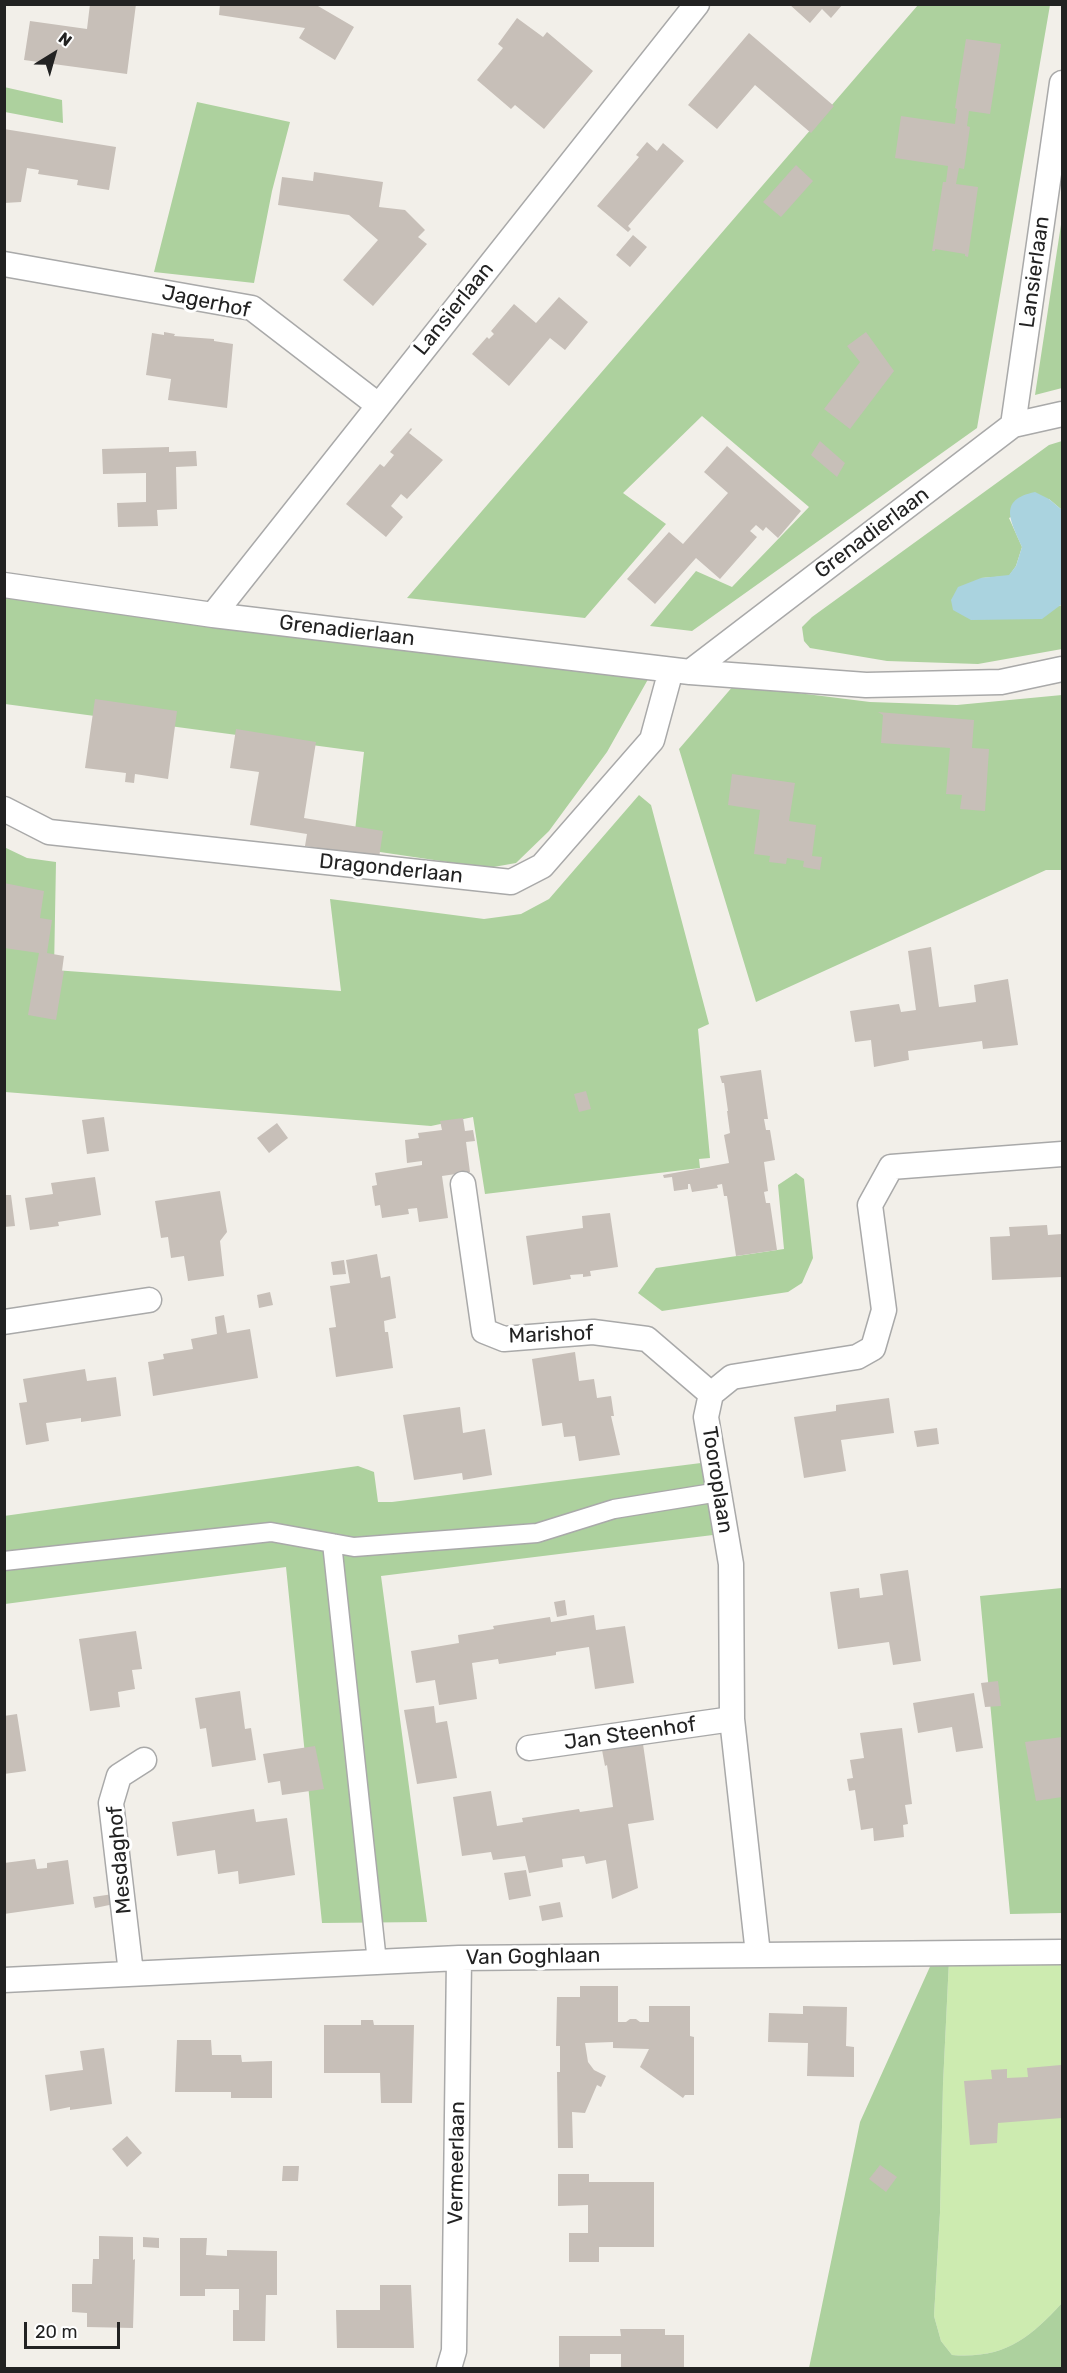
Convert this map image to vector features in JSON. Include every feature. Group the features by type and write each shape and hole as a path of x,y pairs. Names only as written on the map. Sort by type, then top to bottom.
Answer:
{"street":[{"name":"Lansierlaan","path":"213,615 697,4"},
{"name":"Lansierlaan","path":"1013,425 1062,83"},
{"name":"Jagerhof","path":"4,264 252,308 378,405"},
{"name":"Grenadierlaan","path":"680,671 1013,425 1062,414"},
{"name":"Grenadierlaan","path":"4,585 213,615 680,671 866,685 1001,682 1062,669"},
{"name":"Dragonderlaan","path":"4,809 49,832 511,882 542,866 652,740 680,671"},
{"path":"711,1394 732,1377 857,1357 873,1348 884,1310 870,1205 891,1167 1062,1154"},
{"name":"Marishof","path":"463,1184 484,1331 504,1339 593,1332 647,1339 711,1394"},
{"path":"4,1322 149,1300"},
{"name":"Tooroplaan","path":"711,1394 706,1417 731,1564 732,1719 758,1954"},
{"path":"4,1562 271,1532 354,1547 537,1533 614,1509 719,1492"},
{"path":"332,1543 377,1962"},
{"name":"Jan Steenhof","path":"529,1748 732,1719"},
{"name":"Mesdaghof","path":"131,1973 111,1803 119,1776 144,1760"},
{"name":"Van Goghlaan","path":"4,1980 459,1958 1062,1952"},
{"name":"Vermeerlaan","path":"449,2368 454,2351 459,1958"}],"green space":[{"path":"918,5 1050,5 977,428 692,631 650,626 696,571 732,587 809,507 702,416 623,493 666,524 585,618 407,598"},
{"path":"4,87 62,100 63,123 5,112"},
{"path":"197,102 290,122 272,191 254,283 154,272"},
{"path":"1062,218 1062,388 1035,395"},
{"path":"1062,441 1062,510 1049,499 1009,518 1022,547 1016,566 1009,576 981,578 1060,606 1062,604 1062,649 978,664 887,661 810,648 804,641 802,627 812,617 1049,445"},
{"path":"5,589 651,674 607,752 549,831 516,863 488,868 353,848 364,752 5,704"},
{"path":"734,685 870,702 957,705 1062,695 1062,870 1046,870 756,1002 679,749"},
{"path":"639,795 651,805 709,1024 698,1029 710,1158 699,1159 700,1168 485,1194 473,1117 431,1126 5,1092 4,847 27,858 56,862 54,970 341,991 330,899 484,919 521,914 549,899"},
{"path":"796,1173 804,1179 813,1258 802,1283 788,1292 662,1311 638,1293 656,1268 784,1249 778,1185"},
{"path":"701,1463 713,1535 381,1576 427,1922 322,1923 286,1567 5,1604 4,1516 358,1466 374,1472 378,1502 392,1502"},
{"path":"1062,1588 1062,1913 1010,1914 980,1596"},
{"path":"1062,1958 1062,2303 1038,2327 1014,2344 986,2354 952,2355 941,2341 934,2316 949,1960"},
{"path":"933,1960 949,1960 934,2316 941,2341 952,2355 986,2354 1001,2350 1038,2327 1062,2303 1062,2368 809,2368 860,2122"}],"water":[{"path":"1035,492 1049,499 1062,510 1062,604 1042,619 971,620 953,610 951,600 958,587 981,578 1009,575 1016,566 1022,547 1011,520 1011,506 1015,500"}],"building":[{"path":"90,4 136,4 127,74 24,60 30,21 87,29"},
{"path":"220,4 319,4 318,6 354,27 335,60 299,38 305,28 219,15"},
{"path":"789,4 843,4 831,18 822,9 810,23"},
{"path":"517,18 543,37 547,32 593,71 544,129 515,105 511,109 477,80 503,48 498,44"},
{"path":"749,33 834,106 811,133 755,85 717,129 688,105"},
{"path":"966,39 1001,44 990,114 969,111 967,126 970,127 964,169 959,168 956,184 978,187 968,257 965,254 935,249 932,251 943,182 946,182 948,166 895,158 901,116 955,124 957,109 955,108"},
{"path":"4,129 116,147 109,190 77,185 78,180 38,174 39,170 27,168 21,202 4,203"},
{"path":"647,142 657,151 663,143 684,161 628,226 631,229 628,232 597,206 639,157 636,155"},
{"path":"796,165 813,181 781,217 763,202"},
{"path":"314,172 383,182 379,207 405,210 425,230 418,237 427,244 373,306 343,280 378,240 349,215 278,205 282,177 313,181"},
{"path":"633,235 647,247 630,267 616,255"},
{"path":"559,297 588,322 565,350 550,338 509,386 472,354 487,337 489,339 494,334 491,331 514,304 536,323"},
{"path":"164,332 175,334 174,336 214,339 214,341 233,344 227,408 168,400 171,379 146,375 152,333 164,335"},
{"path":"866,332 894,371 850,429 824,409 860,362 847,346"},
{"path":"411,428 409,433 443,460 407,499 401,494 391,506 403,517 386,537 346,504 380,464 384,467 394,455 390,452"},
{"path":"820,441 845,463 837,477 811,455"},
{"path":"727,446 801,511 778,538 766,527 763,531 756,525 750,531 757,537 720,579 696,558 655,604 627,579 669,532 683,544 728,493 704,472"},
{"path":"169,447 169,452 196,451 197,466 176,467 177,509 157,510 158,526 118,527 117,503 146,502 146,473 103,474 102,449"},
{"path":"95,699 177,711 168,779 135,774 134,783 125,782 126,773 85,768"},
{"path":"878,712 974,720 972,748 989,749 985,811 960,809 962,795 946,794 950,748 881,743 883,715"},
{"path":"236,729 316,742 304,818 383,831 379,858 305,846 307,834 250,825 259,772 230,768"},
{"path":"732,774 795,783 789,821 816,825 812,856 822,857 820,870 803,867 804,861 787,858 786,864 769,862 770,856 754,854 760,810 728,805"},
{"path":"4,883 44,891 40,918 52,920 47,953 64,956 62,971 64,971 56,1020 28,1015 39,953 4,948"},
{"path":"931,947 939,1007 976,1002 974,985 1008,979 1018,1045 983,1049 982,1041 908,1051 909,1060 874,1067 871,1040 855,1042 850,1011 899,1004 901,1012 916,1010 908,951"},
{"path":"761,1070 768,1119 764,1119 766,1130 770,1130 775,1160 764,1162 768,1191 764,1192 766,1203 770,1203 777,1250 736,1256 727,1196 724,1196 722,1184 717,1185 718,1188 692,1192 688,1184 688,1189 674,1191 672,1177 664,1178 663,1175 729,1163 724,1135 730,1133 728,1111 724,1083 720,1076"},
{"path":"586,1091 591,1109 579,1112 574,1094"},
{"path":"104,1117 109,1151 87,1154 82,1120"},
{"path":"463,1118 465,1131 473,1130 475,1141 466,1142 470,1172 442,1176 448,1218 419,1222 417,1208 408,1209 409,1214 382,1218 380,1205 375,1206 372,1186 377,1185 375,1173 422,1165 422,1161 407,1163 405,1140 419,1138 418,1133 442,1130 440,1121"},
{"path":"277,1123 288,1138 269,1153 257,1138"},
{"path":"95,1177 101,1215 58,1222 59,1226 30,1230 25,1198 53,1194 51,1183"},
{"path":"220,1191 227,1232 220,1241 224,1276 188,1281 184,1256 171,1258 168,1237 161,1238 155,1201"},
{"path":"4,1195 11,1195 15,1226 4,1227"},
{"path":"610,1213 618,1267 590,1271 591,1276 570,1275 571,1279 533,1285 526,1236 583,1228 582,1216"},
{"path":"1047,1225 1048,1235 1062,1234 1062,1277 992,1280 990,1237 1010,1236 1009,1227"},
{"path":"377,1254 381,1278 390,1276 396,1318 384,1321 385,1332 388,1332 393,1368 336,1377 329,1328 336,1327 330,1286 350,1283 346,1260"},
{"path":"344,1260 346,1274 333,1275 331,1262"},
{"path":"270,1292 273,1305 259,1308 257,1295"},
{"path":"224,1315 227,1333 250,1329 258,1378 153,1396 148,1362 164,1359 163,1354 193,1349 191,1339 217,1334 215,1317"},
{"path":"575,1352 579,1381 594,1379 597,1398 611,1396 614,1416 611,1416 620,1455 579,1461 575,1436 564,1437 562,1423 542,1426 532,1359"},
{"path":"85,1369 87,1381 116,1377 121,1416 81,1422 81,1418 46,1423 49,1441 26,1445 19,1403 27,1402 23,1379"},
{"path":"889,1398 894,1433 841,1440 846,1471 804,1478 794,1417 836,1411 836,1405"},
{"path":"460,1407 463,1433 485,1429 492,1475 463,1480 462,1473 414,1480 403,1415"},
{"path":"937,1428 939,1444 917,1447 914,1431"},
{"path":"908,1570 921,1661 893,1665 889,1642 838,1649 830,1592 859,1588 860,1598 883,1595 880,1574"},
{"path":"565,1600 567,1615 557,1617 554,1602"},
{"path":"594,1615 596,1630 625,1626 634,1683 595,1689 589,1647 499,1664 498,1659 472,1663 477,1699 439,1705 435,1680 416,1683 411,1651 459,1643 458,1635 494,1629 493,1626 550,1617 551,1622"},
{"path":"136,1631 142,1669 132,1670 135,1689 118,1692 120,1707 90,1711 79,1639"},
{"path":"998,1681 1001,1706 985,1707 981,1683"},
{"path":"240,1691 245,1729 251,1728 256,1760 212,1767 206,1728 200,1729 195,1698"},
{"path":"974,1693 983,1748 956,1752 952,1727 918,1733 913,1703"},
{"path":"434,1706 436,1723 447,1721 457,1778 417,1784 404,1710"},
{"path":"17,1714 26,1771 4,1774 4,1716"},
{"path":"902,1728 912,1804 905,1805 908,1824 903,1825 904,1837 874,1841 873,1828 861,1830 855,1790 849,1791 847,1779 853,1778 850,1760 864,1758 860,1733"},
{"path":"1062,1737 1062,1797 1036,1801 1025,1742"},
{"path":"643,1744 654,1820 628,1824 638,1888 612,1899 606,1860 586,1864 584,1856 562,1859 563,1867 529,1873 525,1856 493,1860 491,1852 462,1856 453,1797 491,1791 497,1826 523,1822 522,1818 579,1809 580,1812 613,1807 607,1765 605,1766 602,1750"},
{"path":"315,1746 324,1789 282,1795 280,1781 268,1783 263,1754"},
{"path":"254,1809 256,1822 287,1818 295,1875 239,1884 238,1871 218,1874 215,1850 177,1856 172,1822"},
{"path":"35,1859 37,1869 47,1868 47,1863 68,1860 74,1904 4,1914 4,1863"},
{"path":"526,1870 531,1896 509,1900 504,1873"},
{"path":"113,1894 114,1904 95,1908 93,1897"},
{"path":"560,1902 563,1917 542,1921 539,1906"},
{"path":"580,1986 618,1986 618,2022 636,2019 640,2022 649,2022 649,2006 690,2006 690,2036 694,2037 694,2095 685,2095 683,2098 640,2067 649,2049 613,2048 613,2042 585,2043 588,2062 594,2070 606,2076 601,2087 597,2085 585,2113 572,2112 573,2148 558,2148 557,2072 560,2072 560,2046 556,2046 557,1997 580,1997"},
{"path":"803,2006 847,2007 846,2046 854,2047 854,2077 807,2076 808,2043 768,2042 769,2013 803,2014"},
{"path":"361,2020 373,2020 374,2025 414,2025 412,2103 381,2103 380,2073 324,2073 324,2025 361,2025"},
{"path":"177,2040 211,2040 212,2055 241,2055 242,2062 272,2061 272,2098 231,2098 231,2092 175,2092"},
{"path":"104,2048 112,2104 50,2111 45,2075 83,2070 80,2051"},
{"path":"1061,2065 1062,2118 998,2123 997,2143 970,2145 964,2081 992,2079 991,2070 1007,2069 1007,2078 1028,2077 1027,2068"},
{"path":"127,2136 142,2153 127,2167 112,2149"},
{"path":"880,2165 897,2177 886,2192 869,2179"},
{"path":"283,2166 299,2166 298,2181 282,2181"},
{"path":"558,2174 589,2174 589,2182 654,2182 654,2247 599,2247 599,2262 569,2262 569,2233 588,2233 588,2205 558,2206"},
{"path":"99,2236 133,2237 133,2260 135,2259 133,2328 87,2327 87,2313 72,2312 72,2284 92,2284 93,2259 99,2259"},
{"path":"143,2237 159,2238 159,2248 143,2247"},
{"path":"180,2238 207,2238 206,2255 227,2256 227,2250 277,2251 277,2295 266,2295 265,2341 233,2341 233,2310 239,2310 239,2289 205,2289 205,2296 180,2296"},
{"path":"380,2285 411,2285 414,2348 337,2348 336,2310 380,2310"},
{"path":"620,2329 665,2329 665,2335 684,2335 684,2367 621,2368 621,2354 590,2354 590,2368 559,2368 559,2336 621,2336"}]}
